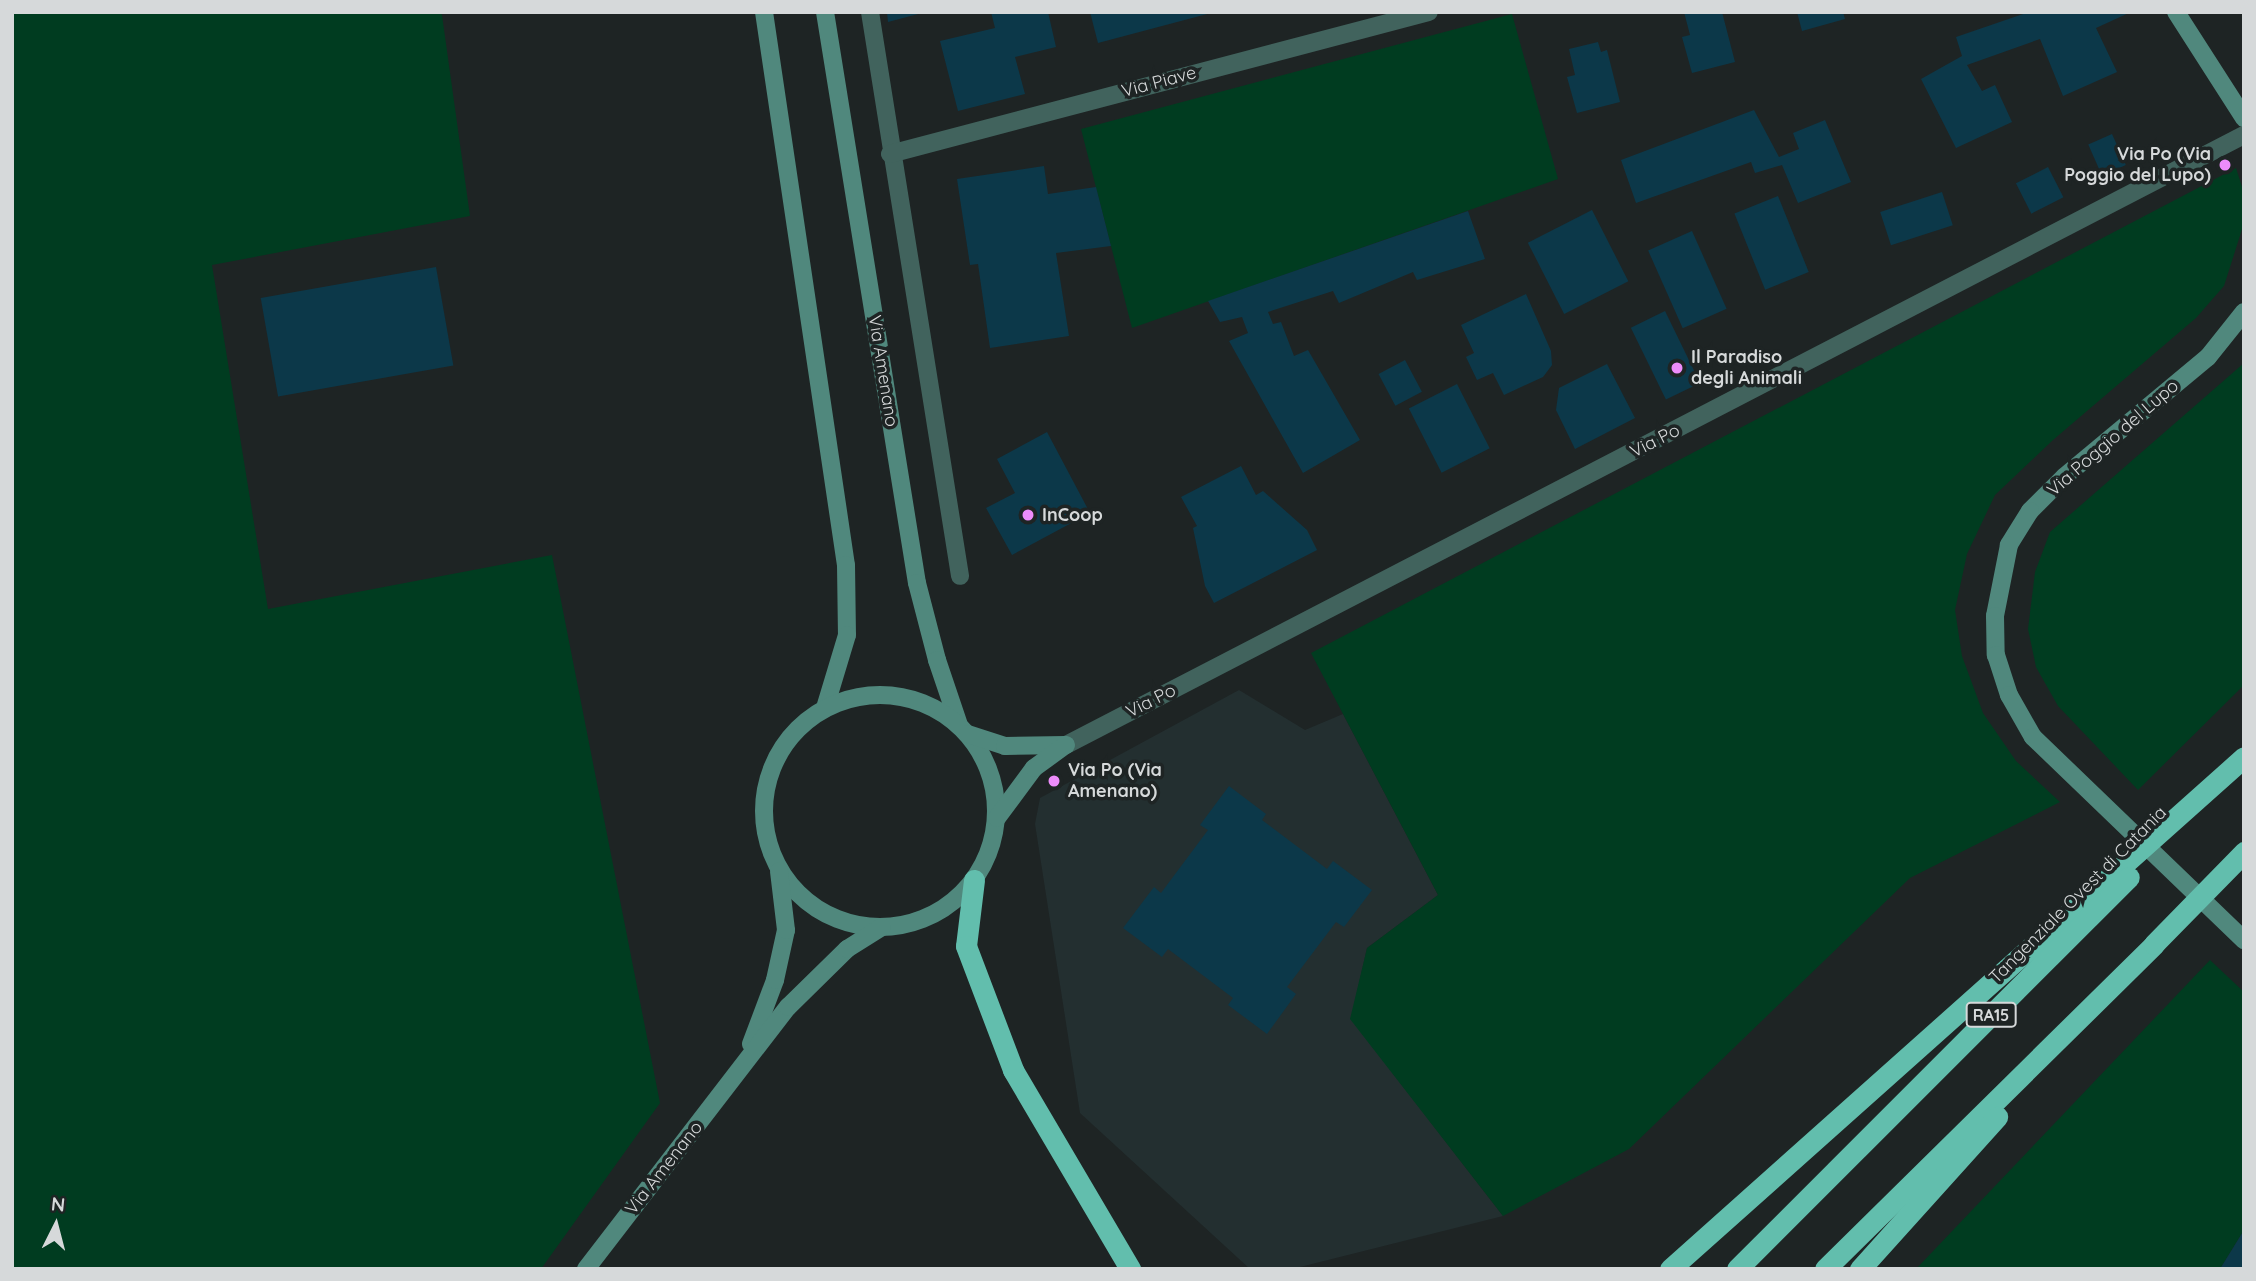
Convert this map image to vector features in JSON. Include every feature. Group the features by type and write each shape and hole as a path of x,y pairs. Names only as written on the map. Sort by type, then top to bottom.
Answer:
{"highway":[{"path":"1670,1269 2244,759"},
{"name":"Tangenziale Ovest di Catania","path":"1737,1269 2244,759"},
{"path":"1825,1269 2244,852"},
{"path":"974,880 966,946 1013,1070 1130,1269"},
{"path":"1860,1269 2154,944"}],"main road":[{"path":"764,12 846,565 847,635 825,708"},
{"name":"Via Amenano","path":"825,12 917,583 937,660 963,730"},
{"path":"2176,12 2244,118"},
{"name":"Via Poggio del Lupo","path":"2244,312 2208,357 2064,477 2030,511 2009,545 1995,616 1996,655 2009,695 2033,737 2244,940"},
{"path":"742,1067 775,980 786,930 779,870 767,841 764,820 767,779 780,750 799,726 825,708 852,698 880,695 899,697 935,709 963,730 981,753 994,784 997,818 990,850 974,880 950,904 918,921 882,927 846,923 813,907 779,870"},
{"path":"963,730 1005,746 1066,745"},
{"path":"997,818 1034,768 1066,745"},
{"name":"Via Amenano","path":"586,1269 788,1007 847,949 882,927"}],"street":[{"path":"870,12 890,154 960,576"},
{"name":"Via Piave","path":"890,154 1429,12"},
{"name":"Via Po","path":"1066,745 2244,135"}],"shaded area":[{"path":"1239,690 1305,730 1343,714 1438,895 1367,948 1351,1019 1503,1216 1292,1269 1250,1269 1080,1113 1035,824 1040,798"}],"green space":[{"path":"12,12 440,12 442,15 470,216 212,265 268,609 552,555 660,1103 541,1269 12,1269"},
{"path":"1512,14 1558,179 1132,328 1081,129"},
{"path":"2236,168 2243,190 2244,223 2224,286 2196,318 2053,440 1995,495 1967,554 1955,610 1962,656 1983,713 2016,761 2060,802 1910,878 1629,1149 1503,1216 1350,1019 1367,948 1438,895 1311,653"},
{"path":"2244,363 2244,685 2138,790 2058,706 2036,667 2028,629 2035,572 2050,532"},
{"path":"2210,960 2244,992 2244,1230 2220,1269 1916,1269"}],"building":[{"path":"887,12 922,12 922,13 888,22"},
{"path":"991,12 1048,12 1056,47 1015,57 1025,94 958,111 940,41 995,28"},
{"path":"1090,12 1211,12 1211,13 1098,43"},
{"path":"1684,12 1722,12 1735,62 1692,73 1682,37 1690,35"},
{"path":"1797,12 1843,12 1845,19 1802,31"},
{"path":"2029,12 2131,12 2096,28 2117,72 2063,96 2040,39 1967,65 1982,91 1995,85 2012,122 1956,148 1921,79 1962,56 1956,37"},
{"path":"1598,42 1601,52 1607,50 1620,102 1577,113 1567,77 1575,75 1569,49"},
{"path":"1754,110 1779,157 1799,149 1793,133 1825,120 1851,182 1798,203 1782,165 1755,173 1751,162 1636,203 1621,160"},
{"path":"2112,134 2126,165 2102,176 2088,145"},
{"path":"1044,166 1048,194 1096,187 1111,246 1056,253 1069,336 990,348 978,264 970,265 957,179"},
{"path":"2048,167 2063,197 2031,214 2016,183"},
{"path":"1942,192 1953,225 1891,245 1880,212"},
{"path":"1778,196 1809,272 1765,290 1734,214"},
{"path":"1592,210 1628,281 1564,314 1528,243"},
{"path":"1468,211 1485,259 1417,280 1413,272 1339,303 1333,291 1268,312 1273,324 1281,322 1294,356 1308,350 1360,440 1303,473 1229,341 1248,333 1242,317 1220,322 1208,301"},
{"path":"1692,231 1727,309 1683,328 1648,251"},
{"path":"436,267 453,365 278,396 261,298"},
{"path":"1526,294 1551,351 1552,365 1543,377 1504,395 1493,373 1477,380 1466,357 1474,353 1461,325"},
{"path":"1665,311 1700,383 1666,400 1631,328"},
{"path":"1405,360 1422,392 1395,406 1379,374"},
{"path":"1607,364 1635,418 1575,449 1556,410 1559,388"},
{"path":"1457,384 1490,448 1442,473 1409,409"},
{"path":"1047,432 1090,513 1012,555 986,508 1015,493 997,459"},
{"path":"1241,466 1256,495 1263,491 1307,530 1317,550 1214,603 1205,586 1193,528 1197,526 1181,497"},
{"path":"1229,786 1266,814 1262,820 1327,869 1333,861 1372,890 1344,927 1336,922 1287,987 1296,994 1267,1034 1228,1005 1233,998 1168,949 1162,957 1123,928 1154,887 1161,893 1208,830 1200,825"},
{"path":"2244,1230 2244,1269 2220,1269"}],"place":[{"name":"Via Po (Via Poggio del Lupo)","path":"2225,165"},
{"name":"Il Paradiso degli Animali","path":"1677,368"},
{"name":"InCoop","path":"1028,515"},
{"name":"Via Po (Via Amenano)","path":"1054,781"}]}
